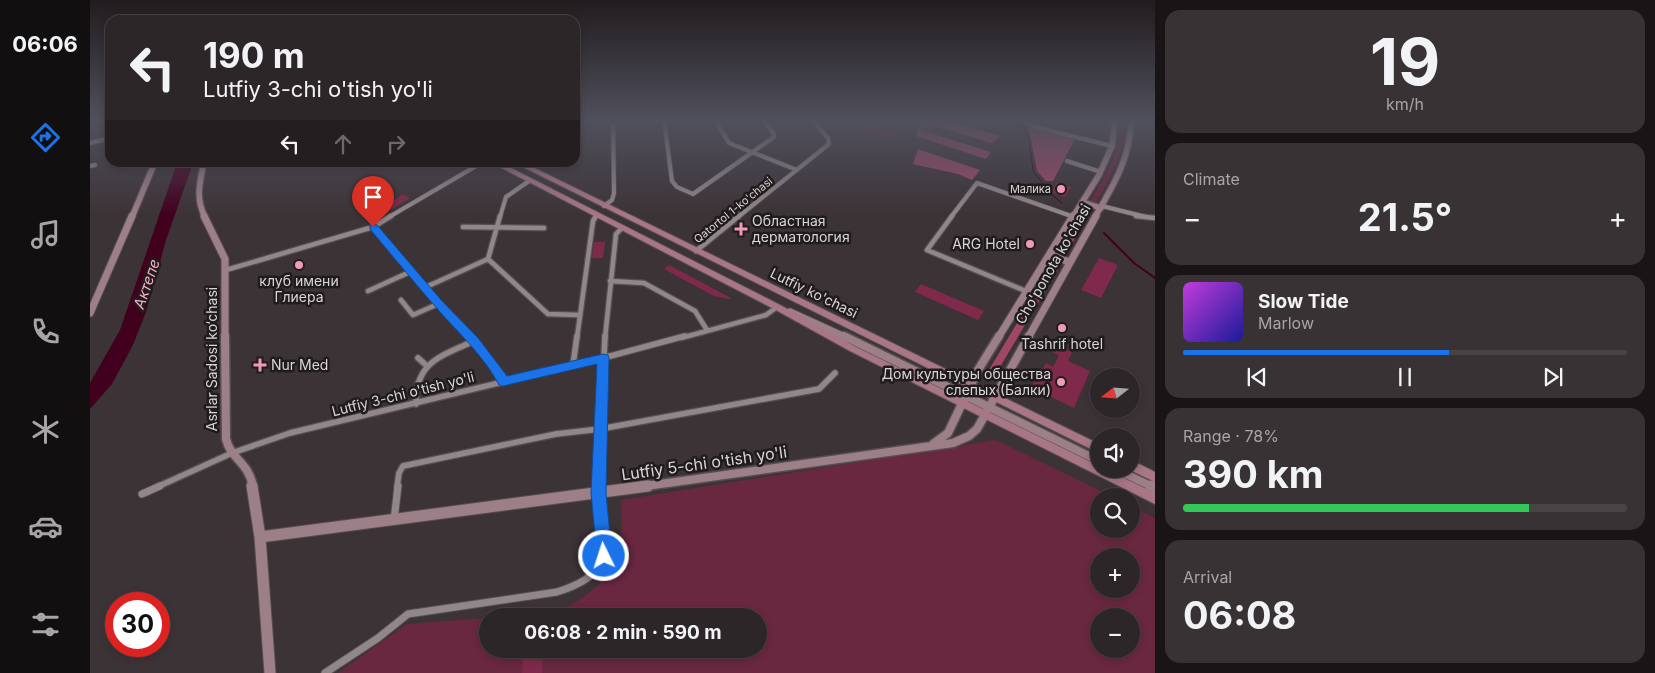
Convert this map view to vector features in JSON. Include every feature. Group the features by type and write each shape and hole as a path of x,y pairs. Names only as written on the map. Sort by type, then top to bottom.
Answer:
{"main road":[{"name":"Lutfiy ko'chasi","path":"502,167 730,283 827,336 963,400 988,407 1090,446"},
{"name":"Lutfiy ko'chasi","path":"526,167 969,387 988,407 1155,499"},
{"path":"730,283 741,282 741,274"},
{"path":"1140,469 1155,476"}],"street":[{"path":"604,206 614,196 613,151"},
{"path":"668,151 673,183 693,194 752,152 797,170"},
{"name":"Qatortol 1-ko'chasi","path":"696,251 819,151"},
{"name":"Cho'ponota ko'chasi","path":"929,446 948,433 969,387 1074,217 1110,151"},
{"name":"Cho'ponota ko'chasi","path":"929,446 953,443 969,436 977,429 1101,207 1129,151"},
{"path":"1067,161 1100,172"},
{"path":"90,166 95,165"},
{"path":"91,314 153,167"},
{"name":"Asrlar Sadosi ko‘chasi","path":"203,167 198,192 199,206 224,256 226,270 224,301 226,439 228,448 242,461 249,472 260,538 270,673"},
{"path":"226,270 373,227 475,167"},
{"path":"488,259 506,197 529,181"},
{"path":"1028,292 927,250 977,183 1074,217"},
{"path":"1082,202 1139,217 1155,218"},
{"path":"573,365 593,221 597,215"},
{"path":"373,227 426,287 438,304 474,341 501,374 503,382"},
{"path":"463,227 544,228"},
{"path":"325,673 378,638 408,614 557,592 572,588 583,581 604,556 598,493 603,358 616,234 622,228"},
{"path":"1051,255 1069,262"},
{"path":"488,259 545,312 553,315 579,315"},
{"path":"426,287 488,259"},
{"path":"368,291 412,271"},
{"path":"610,281 644,283 695,311 707,330"},
{"path":"401,300 413,315 438,304"},
{"name":"Lutfiy 3-chi o'tish yo'li","path":"142,494 232,453 290,433 603,358 766,315 776,307"},
{"path":"416,404 417,380 426,365 474,341"},
{"path":"418,358 426,365"},
{"path":"394,520 399,473 403,466 556,434 600,429 819,389 835,373"},
{"name":"Lutfiy ko'chasi","path":"988,407 1090,457"},
{"name":"Lutfiy 5-chi o'tish yo'li","path":"260,538 929,446"},
{"path":"1134,478 1155,488"}],"shaded area":[{"path":"917,151 925,151 980,170 972,180 958,174 913,164"},
{"path":"963,151 991,152 986,159"},
{"path":"1033,151 1069,151 1053,181 1046,181 1037,171"},
{"path":"1116,151 1121,151 1106,185 1095,205 1089,203 1106,174"},
{"path":"1087,206 1092,208 1064,258 1058,256"},
{"path":"1055,260 1062,263 994,377 987,373"},
{"path":"996,440 1095,488 1090,488 1090,538 1140,538 1140,510 1155,518 1155,673 338,673 407,624 479,619 479,658 767,658 767,608 564,608 596,587 622,561 621,500"}],"water":[{"name":"Актепе","path":"176,167 192,167 166,240 146,312 133,345 112,384 90,409 90,383 120,330"}],"building":[{"name":"Малика","path":"1057,183 1071,187 1065,197 1051,192"},
{"path":"403,194 410,198 392,209 385,206"},
{"path":"594,242 605,242 603,258 592,258"},
{"path":"1099,258 1118,265 1101,298 1081,290"},
{"path":"669,265 731,298 714,296 664,269"},
{"path":"921,284 984,311 978,320 915,292"},
{"name":"Дом культуры общества слепых (Балки)","path":"1049,342 1072,352 1068,361 1090,371 1074,408 1031,387 1034,381 1036,383 1046,363 1053,367 1059,355 1045,349"},
{"path":"523,658 543,658 542,673 522,673"}],"waterway":[{"path":"1031,151 1033,171 1052,195 1062,203"},
{"path":"1104,233 1134,263 1155,278"}],"place":[{"name":"Малика","path":"1061,189"},
{"name":"Областная дерматология","path":"741,229"},
{"name":"ARG Hotel","path":"1030,244"},
{"name":"клуб имени Глиера","path":"299,265"},
{"name":"Tashrif hotel","path":"1062,328"},
{"name":"Nur Med","path":"260,365"},
{"name":"Дом культуры общества слепых (Балки)","path":"1061,382"}],"route":[{"path":"373,227 426,287 438,304 474,341 501,374 503,382 603,358 598,493 605,550 604,556"}]}
